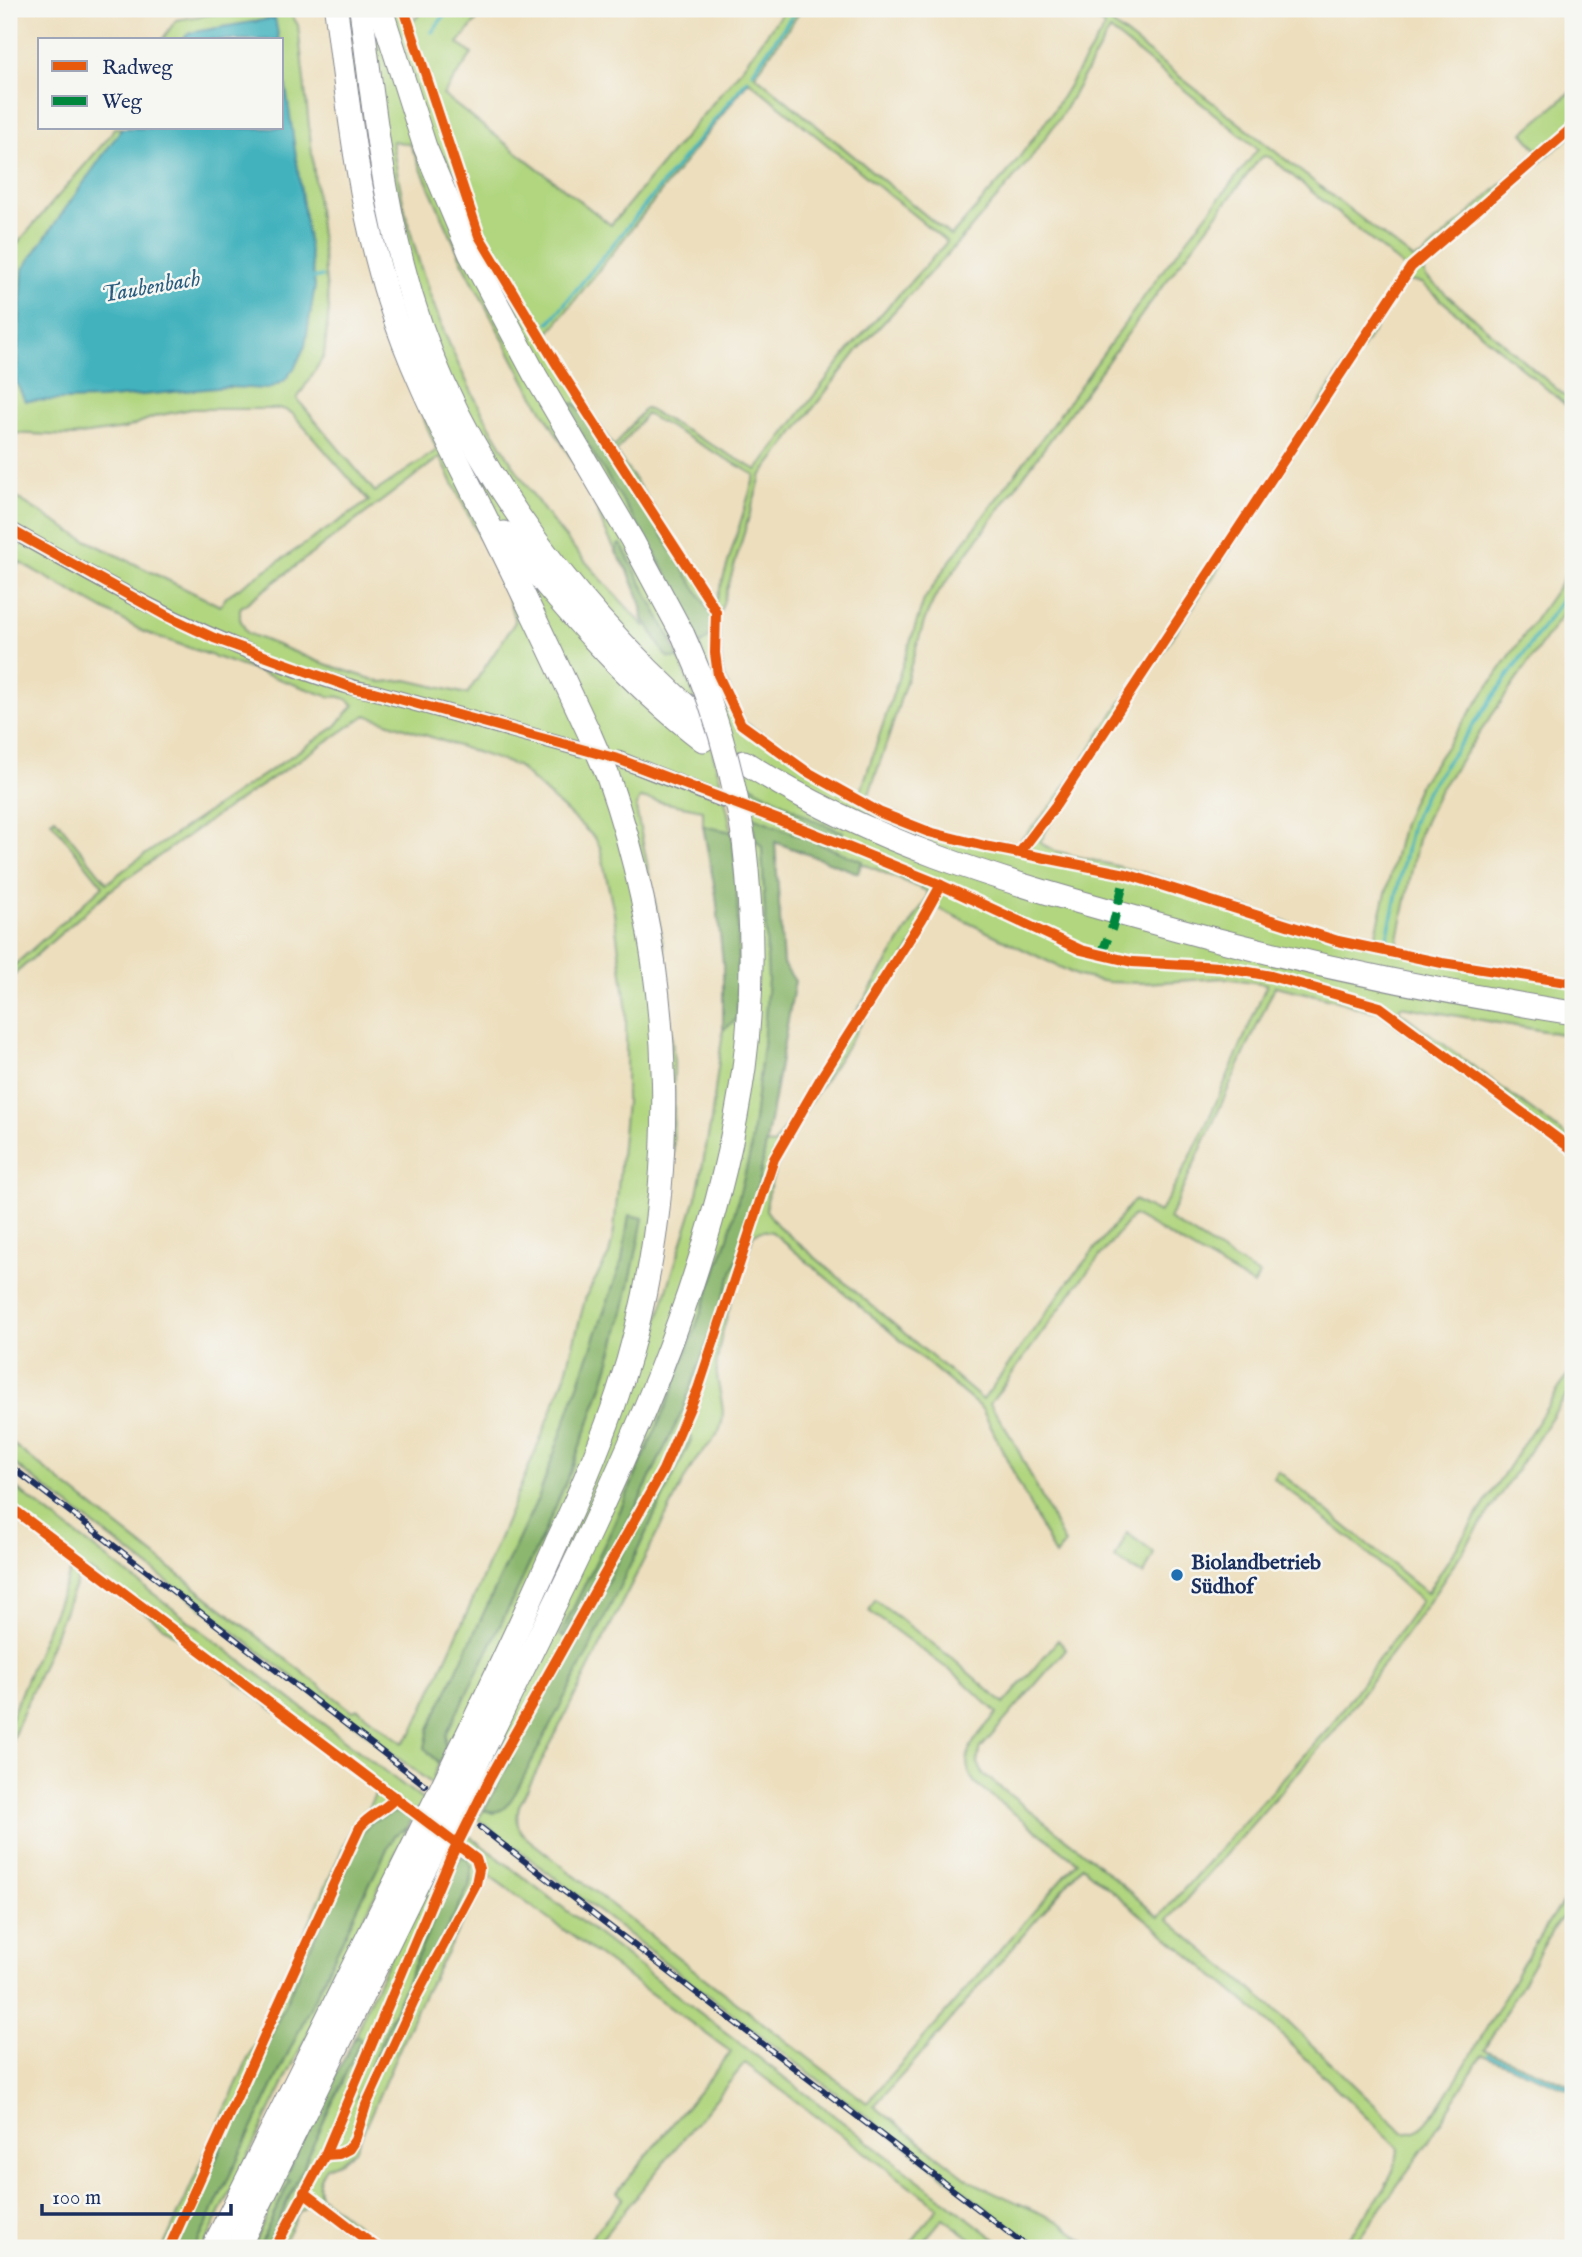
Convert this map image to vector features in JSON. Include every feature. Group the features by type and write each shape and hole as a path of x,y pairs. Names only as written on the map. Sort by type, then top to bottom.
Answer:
{"highway":[{"path":"335,9 355,148 384,283 418,380 478,500 585,742 612,767 647,915 659,1004 663,1060 660,1189 636,1331 606,1428 516,1635 464,1766"},
{"path":"361,9 379,142 402,263 428,346 460,417 517,513 576,592 703,730 677,720 608,657 478,500"},
{"path":"239,2248 427,1842 647,1405 688,1297 710,1228 737,1112 749,1019 752,930 744,841 723,742 711,702 683,635 632,540 535,375 470,253 425,147 381,9"},
{"path":"744,762 823,809 918,851 1017,885 1252,949 1349,971 1573,1013"},
{"path":"213,2248 427,1842"}],"street":[{"path":"9,528 165,615 234,647 356,689 585,742"},
{"path":"612,767 723,800"}],"green space":[{"path":"242,9 288,9 298,25 329,309 324,356 297,399 375,492 437,450 383,320 361,242 349,143 343,9 410,9 413,21 425,9 486,9 458,43 472,54 443,95 611,225 739,72 785,9 802,9 755,75 951,236 1009,171 1052,113 1105,27 1083,9 1093,9 1413,259 1422,256 1538,151 1523,133 1573,90 1573,134 1437,250 1422,268 1426,277 1573,403 1573,411 1421,283 1406,281 1211,580 1059,806 1040,843 1055,851 1145,873 1306,929 1373,946 1403,823 1418,787 1560,584 1573,560 1573,599 1439,791 1419,834 1396,949 1573,981 1573,1036 1401,1006 1399,1011 1573,1141 1573,1158 1378,1011 1368,1011 1332,999 1275,986 1169,1219 1259,1275 1254,1285 1133,1215 1077,1285 990,1404 1013,1440 1065,1544 1055,1556 982,1409 772,1232 755,1233 723,1329 717,1360 723,1412 720,1429 682,1484 519,1806 517,1816 519,1828 528,1839 867,2103 1077,1862 975,1783 969,1773 968,1754 977,1737 997,1713 960,1678 869,1611 875,1600 953,1659 1004,1704 1058,1640 1066,1649 981,1748 977,1761 983,1774 1087,1855 1159,1917 1330,1726 1421,1601 1351,1539 1273,1478 1278,1471 1427,1593 1573,1367 1573,1385 1429,1602 1335,1730 1168,1920 1271,2006 1403,2132 1409,2132 1423,2126 1438,2108 1541,1933 1573,1890 1573,1904 1553,1929 1484,2050 1573,2086 1573,2091 1482,2055 1427,2144 1352,2248 1340,2248 1384,2188 1396,2161 1398,2148 1261,2015 1082,1866 874,2106 972,2182 1058,2221 1093,2248 1053,2248 1049,2245 1038,2248 9,1460 9,1441 352,1711 358,1709 403,1743 413,1731 476,1593 541,1438 565,1376 586,1296 609,1255 614,1231 626,1102 626,1004 614,913 600,847 595,838 517,766 366,715 108,892 9,979 9,970 103,886 51,821 55,818 107,883 336,726 354,705 343,698 330,697 144,632 19,562 9,576 9,493 80,537 220,606 227,596 369,501 292,413 283,409 191,409 156,416 124,429 73,436 9,433 9,253 113,130 284,130 284,38 163,38 176,20","holes":["1110,30 1258,149 1164,269 924,600 860,794 842,787 744,722 722,672 718,620 761,476 858,350 965,235 1028,162 1061,116","749,81 947,242 852,346 757,470 645,408 614,447 581,398 548,334","392,141 410,144 462,261 526,383 590,490 616,552 621,544 672,642 692,631 641,530 712,634 699,645 744,781 813,820 843,832 840,840 749,804 751,816 927,891 927,898 774,1145 766,1144 759,1182 682,1412 634,1511 564,1637 560,1635 612,1529 671,1395 728,1238 750,1154 768,979 762,847 755,839 733,844 737,1019 723,1030 711,1121 697,1194 658,1319 650,1318 673,1185 674,1063 664,948 636,808 640,798 703,810 703,826 732,832 727,809 704,722 679,658 665,655 648,624 643,619 645,627 570,543 529,489 480,408 441,323 411,234","1260,158 1271,158 1401,265 1405,272 1053,804 1018,843 1009,846 956,837 923,827 867,800 925,619 935,597","646,414 755,475 715,605 694,568 616,452","440,457 507,594 515,622 467,694 407,680 381,682 322,663 247,633 240,619 240,608","938,908 1078,976 1107,982 1145,983 1225,978 1267,984 1203,1130 1159,1213 1134,1200 1069,1281 983,1400 777,1225 766,1210 776,1167 798,1123","629,1216 643,1218 617,1335 590,1421 533,1558 446,1735 445,1752 495,1789 543,1697 579,1642 618,1560 686,1434 660,1503 636,1554 494,1813 484,1810 480,1816 433,1777 439,1764 425,1748 429,1729 539,1496 622,1261"]},
{"path":"575,403 650,515 714,618 711,634 699,645 674,587 567,412 568,405"},
{"path":"621,544 679,658 665,655 643,619 642,606 629,573 616,552"},
{"path":"744,781 813,820 843,832 840,840 749,804"},
{"path":"751,816 862,861 858,873 775,842 783,964 795,981 759,1182 747,1231 682,1412 634,1511 564,1637 560,1635 612,1529 671,1395 728,1238 750,1154 768,979 762,847 755,839"},
{"path":"703,826 732,832 735,855 738,926 737,1019 723,1030 723,964 716,895"},
{"path":"629,1215 643,1218 617,1335 590,1420 533,1557 446,1735 445,1752 439,1764 425,1748 429,1729 539,1496 622,1261"},
{"path":"686,1434 692,1438 587,1654 516,1792 500,1811 484,1810 543,1697 579,1642 618,1560"},
{"path":"9,1483 1007,2248 984,2248 943,2218 918,2248 907,2248 938,2207 745,2063 594,2248 583,2248 623,2198 617,2192 731,2052 483,1871 482,1886 420,2002 355,2150 341,2161 326,2167 319,2181 320,2196 386,2248 369,2248 316,2207 308,2205 299,2212 280,2248 266,2248 283,2213 368,2004 440,1851 457,1864 357,2098 387,2050 415,1989 469,1887 471,1869 468,1861 461,1855 466,1846 417,1809 413,1817 404,1813 266,2043 176,2248 163,2248 355,1821 368,1808 378,1789 90,1571 84,1570 80,1573 9,1747 9,1722 72,1568 68,1555 9,1511"},
{"path":"1127,1533 1154,1553 1144,1575 1115,1559"},
{"path":"394,1812 413,1817 408,1828 394,1835 195,2248 176,2248 361,1834 372,1821"},
{"path":"408,1828 203,2248 195,2248 394,1835"},
{"path":"461,1855 472,1867 469,1887 415,1989 363,2102 357,2099"},
{"path":"358,2036 361,2040 266,2248 258,2248 290,2180 284,2179 354,2039"},
{"path":"284,2179 290,2180 258,2248 252,2248"}],"water":[{"path":"275,18 279,38 184,38 188,33"},
{"path":"284,75 315,286 305,346 295,367 284,381 268,389 227,387 100,399 25,401 16,382 23,269 121,130 284,130"}],"waterway":[{"name":"Taubenbach","path":"432,32 449,9"},
{"path":"752,73 797,9"},
{"path":"549,323 748,79"},
{"name":"Taubenbach","path":"309,279 322,276"},
{"name":"Taubenbach","path":"9,380 18,372"},
{"path":"1386,943 1412,823 1424,795 1561,601 1573,579"},
{"path":"1488,2055 1573,2089"}],"railway":[{"path":"9,1465 425,1785"},
{"path":"480,1827 1029,2248"}],"marked path":[{"path":"1101,955 1112,928 1126,874"}],"cycle path":[{"path":"404,9 479,236 560,370 716,612 715,653 718,675 741,724 806,771 881,813 929,832 989,847 1126,874 1338,941 1442,963 1573,983"},
{"path":"1020,852 1056,805 1411,267 1573,127"},
{"path":"9,529 165,615 214,638 356,689 618,759 941,885 1081,950 1132,962 1220,967 1271,976 1380,1007 1573,1150"},
{"path":"275,2248 325,2155 450,1859 490,1778 663,1470 698,1389 774,1159 941,885"},
{"path":"9,1506 476,1859 479,1869 476,1884 416,1997 366,2105 355,2140 349,2149 339,2154 325,2155"},
{"path":"169,2248 360,1827 396,1797"},
{"path":"304,2192 377,2248"}],"place":[{"name":"Biolandbetrieb Südhof","path":"1177,1575"}]}
